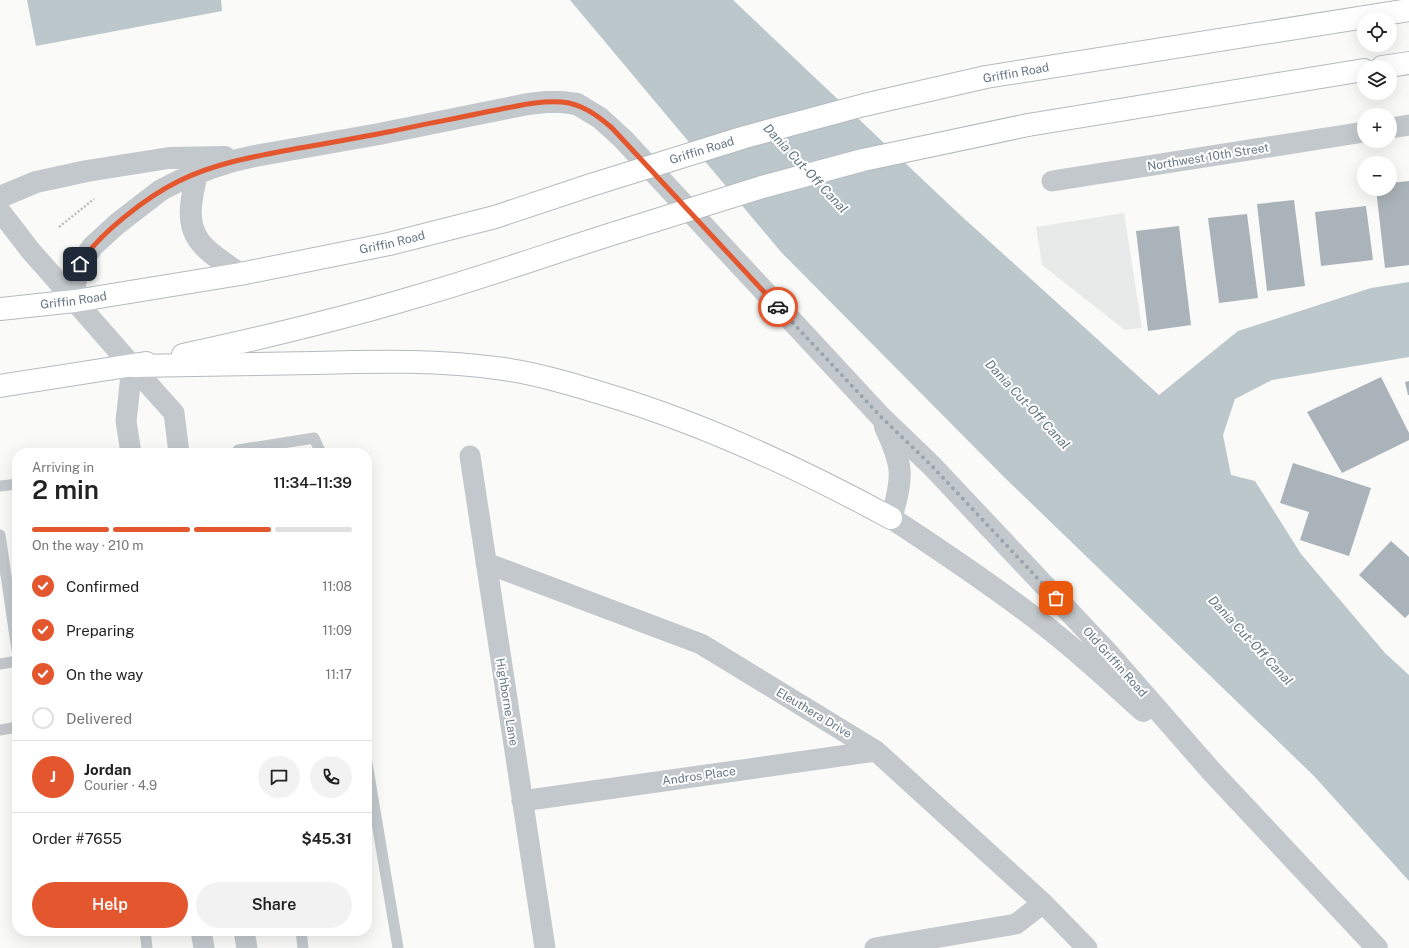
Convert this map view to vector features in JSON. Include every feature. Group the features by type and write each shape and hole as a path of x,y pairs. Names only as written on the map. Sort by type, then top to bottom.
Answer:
{"main road":[{"name":"Griffin Road","path":"0,309 75,301 240,274 396,242 495,216 745,137 864,105 986,77 1409,10"},
{"path":"1397,65 1409,63"},
{"path":"0,386 132,366 236,344 352,315 419,296 762,187 863,160 1028,125 1357,71"},
{"path":"132,366 439,362 505,369 540,375 619,398 709,431 804,472 891,518"}],"street":[{"name":"Old Griffin Road","path":"75,301 77,272 86,254 93,246 117,224 161,190 197,173 254,156 379,134 528,104 562,102 577,104 600,118 623,139 881,417 932,466 1103,647 1213,773 1377,948"},
{"path":"1397,127 1409,125"},
{"name":"Northwest 10th Street","path":"1052,182 1357,133"},
{"path":"0,197 36,182 169,158 254,156"},
{"path":"197,173 191,211 191,223 195,233 201,243 240,274"},
{"path":"0,211 30,250 174,413 178,448"},
{"path":"130,448 126,422 132,366"},
{"path":"881,417 893,444 898,459 900,472 898,495 891,518"},
{"name":"Highborne Lane","path":"470,456 545,948"},
{"name":"Old Griffin Road","path":"891,518 949,556 1036,619 1082,656 1213,773"},
{"name":"Eleuthera Drive","path":"486,563 701,644 876,751 1043,903 1087,948"},
{"name":"Andros Place","path":"522,801 876,751"},
{"path":"875,948 1016,924 1043,903"},
{"path":"202,936 204,948"},
{"path":"245,936 247,948"}],"lane":[{"path":"251,448 314,438 319,448"},
{"path":"0,486 12,485"},
{"path":"0,535 12,616"},
{"path":"0,664 12,662"},
{"path":"0,730 12,728"},
{"path":"372,793 398,948"},
{"path":"146,936 147,948"},
{"path":"302,936 303,948"}],"path":[{"path":"59,227 94,199"}],"shaded area":[{"path":"1124,213 1142,328 1125,330 1042,265 1036,227"}],"water":[{"path":"27,0 221,0 222,11 36,46"},
{"name":"Dania Cut-Off Canal","path":"570,0 733,0 958,213 1159,395 1238,331 1371,288 1409,282 1409,357 1272,380 1235,399 1223,435 1231,475 1255,481 1301,554 1385,653 1409,675 1409,881 1314,776 1004,477 781,252"}],"building":[{"path":"1409,181 1409,265 1385,268 1377,196 1397,196 1397,182"},
{"path":"1294,200 1305,286 1267,291 1257,204"},
{"path":"1366,206 1373,260 1321,266 1315,212"},
{"path":"1247,214 1258,298 1219,303 1208,218"},
{"path":"1179,226 1191,325 1148,331 1136,231"},
{"path":"1381,377 1409,433 1409,440 1342,473 1307,412"},
{"path":"1409,381 1409,395 1408,395 1405,382"},
{"path":"1293,463 1371,488 1349,556 1300,540 1309,512 1280,503"},
{"path":"1391,541 1409,557 1409,614 1405,618 1359,575"}],"way so far":[{"path":"778,307 881,417 932,466 1056,598"}],"route":[{"path":"80,264 93,246 117,224 161,190 211,168 254,156 379,134 528,104 562,102 577,104 600,118 612,128 778,307"}]}
